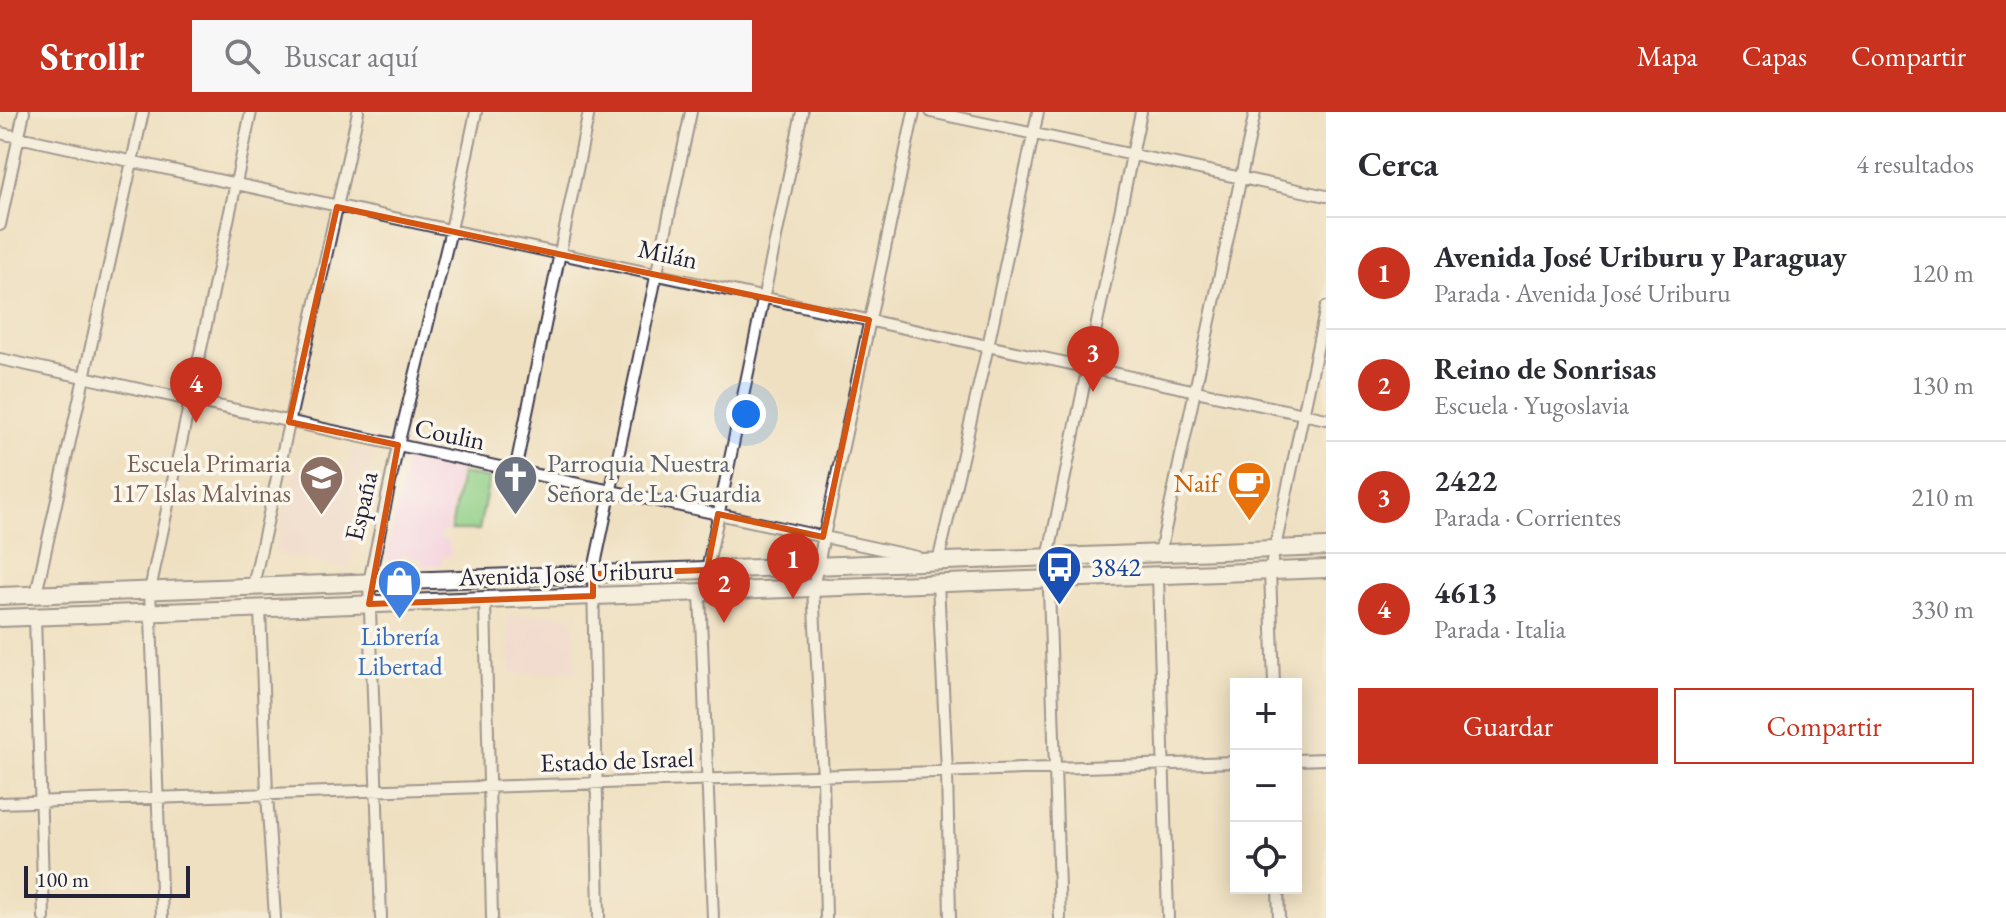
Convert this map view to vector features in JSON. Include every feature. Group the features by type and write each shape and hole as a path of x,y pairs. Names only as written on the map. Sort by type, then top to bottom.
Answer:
{"main road":[{"name":"Avenida José Uriburu","path":"0,596 1326,547"},
{"name":"Avenida José Uriburu","path":"0,618 1326,569"}],"street":[{"path":"0,225 24,112"},
{"path":"36,594 143,112"},
{"path":"162,918 150,590 251,112"},
{"path":"253,586 358,112"},
{"name":"España","path":"381,918 369,582 476,112"},
{"path":"515,471 589,112"},
{"path":"599,918 593,574 691,112"},
{"path":"707,570 802,112"},
{"path":"826,918 823,776 813,588 914,112"},
{"path":"931,112 1326,196"},
{"path":"938,562 1038,112"},
{"path":"1060,918 1048,558 1141,112"},
{"path":"1160,553 1255,112"},
{"name":"Milán","path":"0,133 1326,419"},
{"path":"1274,678 1270,571 1326,307"},
{"name":"Coulin","path":"0,359 938,562"},
{"path":"1158,575 1168,918"},
{"path":"938,583 950,918"},
{"path":"700,593 713,918"},
{"path":"485,600 492,918"},
{"path":"260,609 275,918"},
{"path":"35,617 44,918"},
{"path":"1302,760 1326,759"},
{"name":"Estado de Israel","path":"0,803 1230,762"},
{"path":"1278,894 1279,918"}],"highlighted area":[{"path":"337,207 869,320 823,537 718,514 707,570 593,574 593,596 369,604 398,445 289,422"}],"shaded area":[{"name":"Escuela Primaria 117 Islas Malvinas","path":"352,448 375,452 349,569 275,553 294,469 345,480"},
{"path":"406,461 459,471 447,531 441,532 440,540 449,540 450,556 443,556 441,565 421,566 422,559 402,554 400,562 386,559"},
{"path":"566,614 574,620 576,672 510,674 508,616"}],"green space":[{"path":"461,473 489,479 479,530 451,530"}],"place":[{"name":"2422","path":"1093,392"},
{"name":"4613","path":"196,423"},
{"name":"Escuela Primaria 117 Islas Malvinas","path":"322,517"},
{"name":"Parroquia Nuestra Señora de La Guardia","path":"516,517"},
{"name":"Naif","path":"1250,522"},
{"name":"Avenida José Uriburu y Paraguay","path":"793,599"},
{"name":"3842","path":"1060,606"},
{"name":"Librería Libertad","path":"400,620"},
{"name":"Reino de Sonrisas","path":"724,623"}]}
